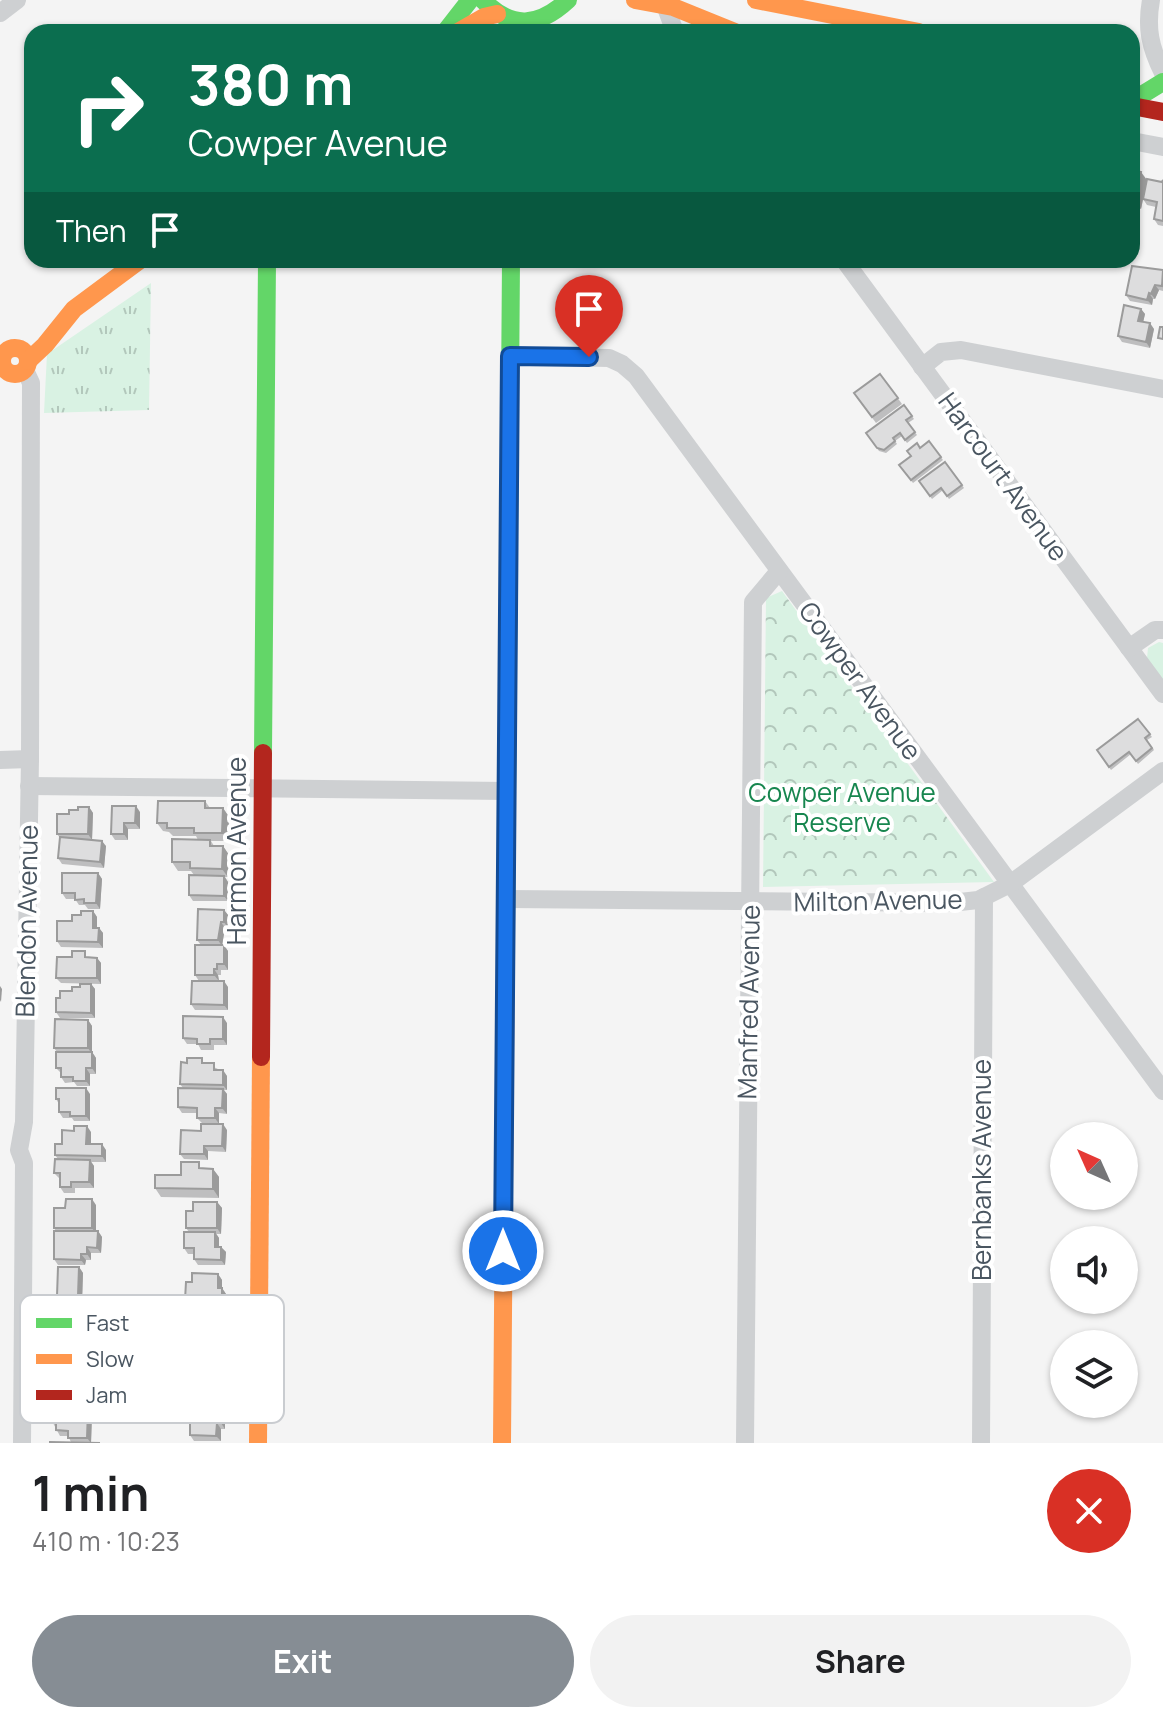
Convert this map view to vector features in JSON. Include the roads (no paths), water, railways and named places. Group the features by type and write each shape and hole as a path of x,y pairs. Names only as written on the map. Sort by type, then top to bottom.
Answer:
{"street":[{"path":"0,13 17,0"},
{"path":"451,24 470,0"},
{"path":"472,24 484,17 490,7 514,21 534,22 564,5 589,0"},
{"path":"635,0 665,5 714,24"},
{"path":"756,0 878,24"},
{"path":"1140,96 1159,77 1147,19 1151,0"},
{"path":"665,5 672,24"},
{"path":"1140,29 1147,19"},
{"path":"1140,106 1163,112"},
{"path":"1140,143 1163,147"},
{"path":"12,366 58,327 74,309 129,268"},
{"name":"Harmon Avenue","path":"259,1295 267,268"},
{"path":"502,1443 511,268"},
{"name":"Harcourt Avenue","path":"850,268 1163,694"},
{"path":"922,367 941,352 961,350 1163,389"},
{"name":"Cowper Avenue","path":"510,356 609,358 636,376 1163,1091"},
{"name":"Blendon Avenue","path":"12,366 31,383 30,759 24,1122 9,1149 24,1163 23,1295"},
{"name":"Manfred Avenue","path":"745,1443 753,602 779,571"},
{"path":"1129,648 1155,630 1163,630"},
{"path":"0,760 30,759"},
{"name":"Milton Avenue","path":"505,899 951,903 984,897 1010,884 1163,771"},
{"path":"29,786 507,791"},
{"name":"Bernbanks Avenue","path":"981,1443 984,897"},
{"name":"Blendon Avenue","path":"22,1423 22,1443"},
{"name":"Harmon Avenue","path":"258,1423 258,1443"}],"park label":[{"name":"Cowper Avenue Reserve","path":"842,808"}]}
